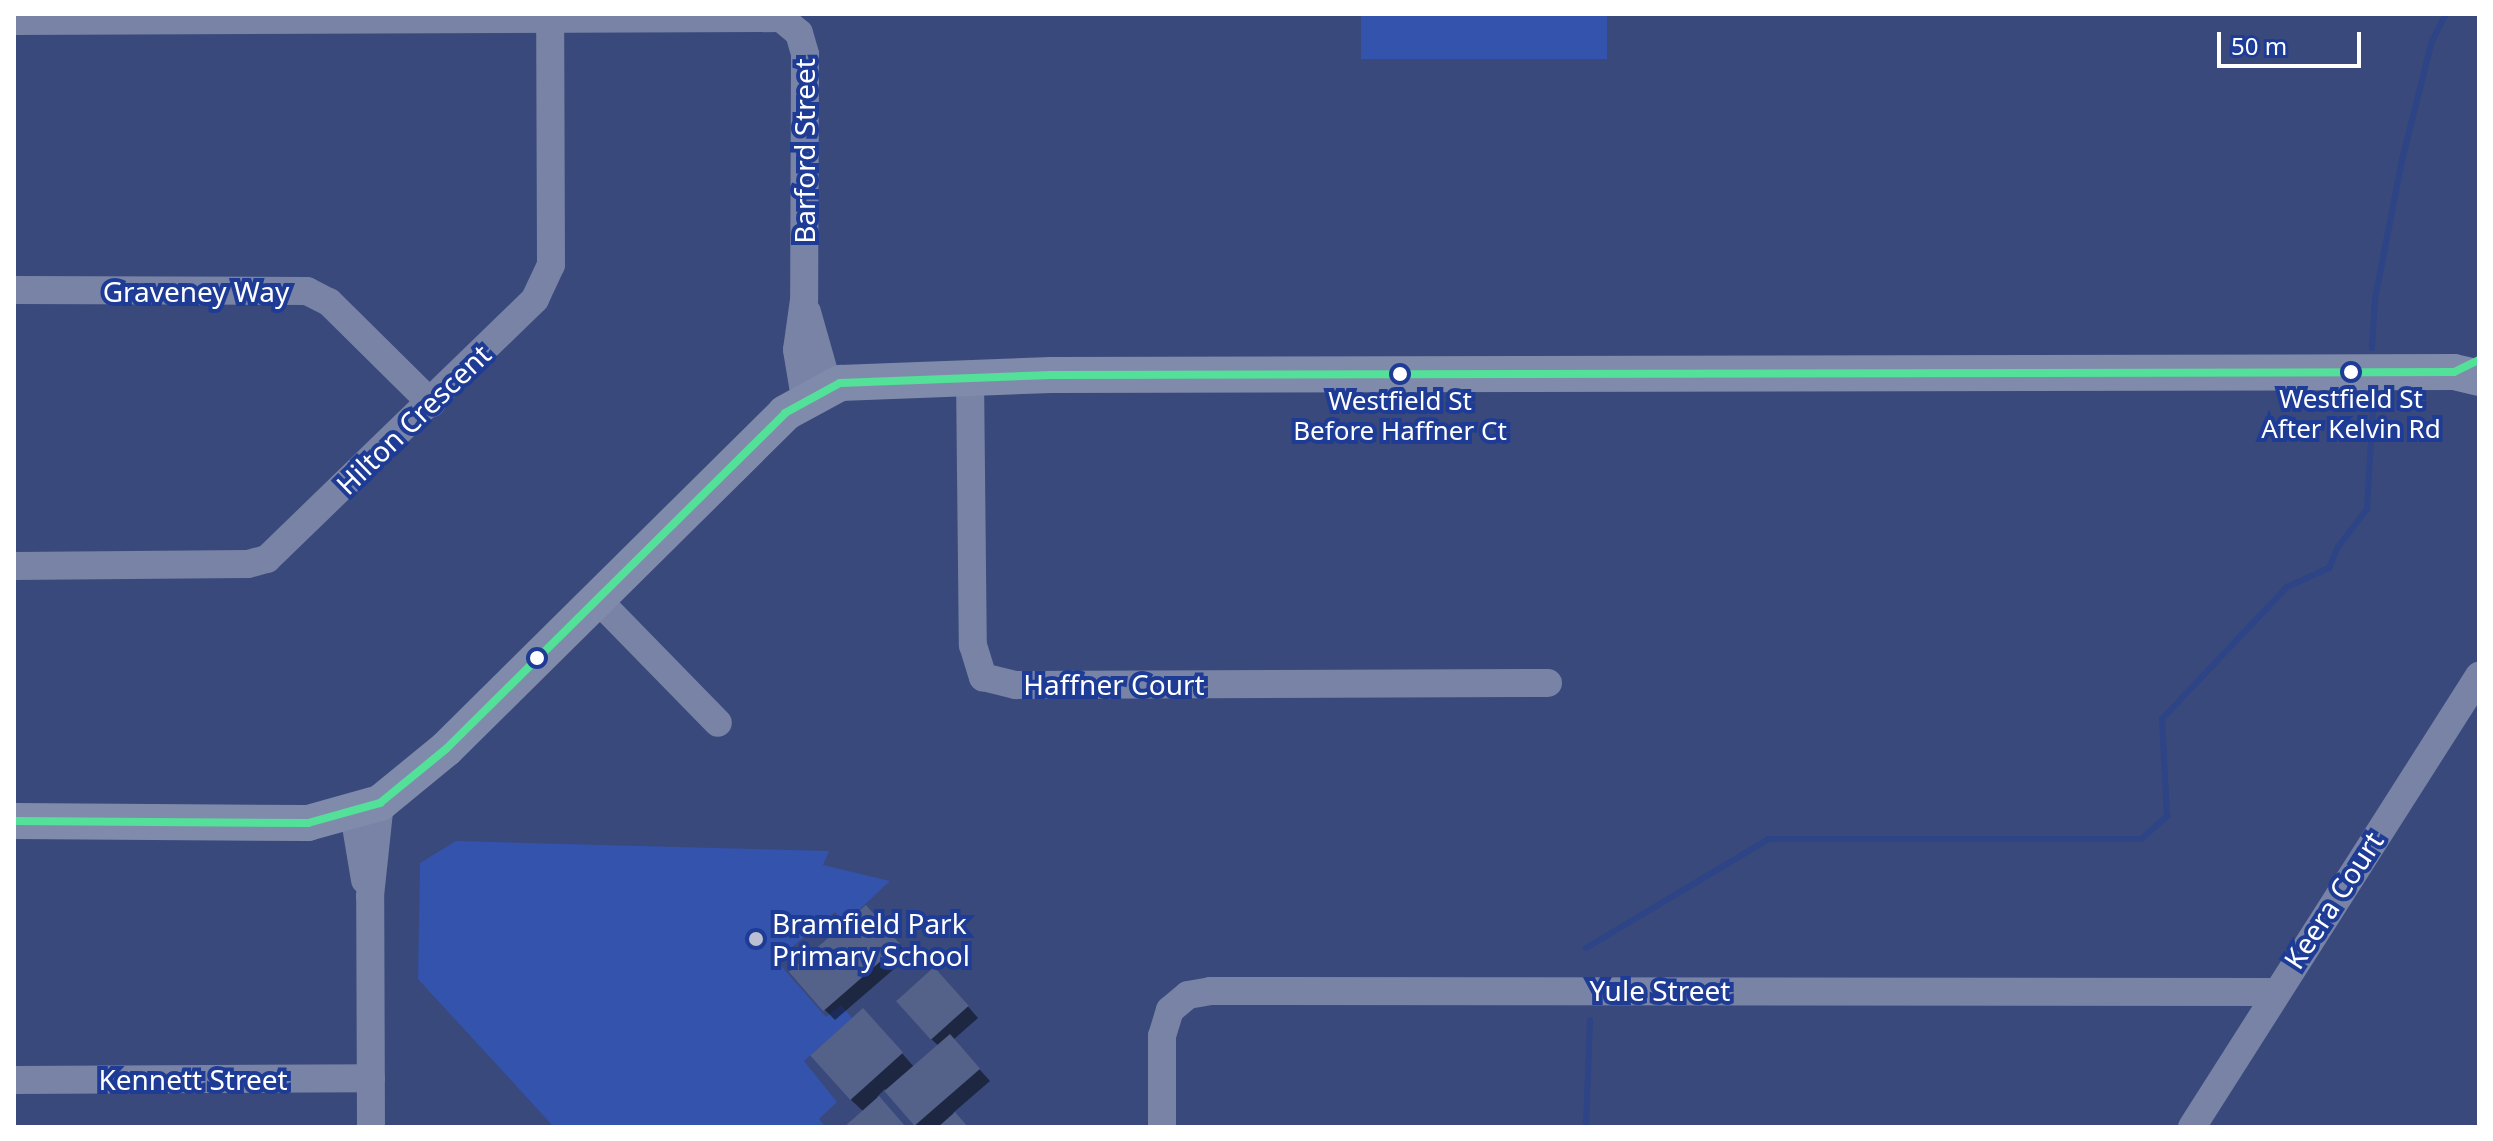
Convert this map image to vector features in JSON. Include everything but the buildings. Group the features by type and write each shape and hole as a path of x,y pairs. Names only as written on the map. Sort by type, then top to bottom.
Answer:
{"main road":[{"path":"14,821 308,823 367,808 446,749 597,599 817,392 889,377 2471,370"}],"street":[{"path":"14,21 348,16 550,18"},
{"name":"Barford Street","path":"550,18 775,17 796,29 805,54 804,300 797,350 817,392"},
{"name":"Hilton Crescent","path":"14,566 261,562 431,403 535,299 550,273 550,18"},
{"name":"Graveney Way","path":"14,290 307,291 329,302 431,403"},
{"name":"Haffner Court","path":"970,376 973,645 983,677 1016,685 1548,683"},
{"path":"597,599 718,723"},
{"name":"Keera Court","path":"2192,1127 2274,992 2479,676"},
{"path":"367,808 359,861 370,896 371,1127"},
{"name":"Yule Street","path":"1162,1127 1162,1036 1170,1010 1188,995 1210,991 2274,992"},
{"name":"Kennett Street","path":"14,1080 371,1078"}],"shaded area":[{"path":"1361,14 1607,14 1607,59 1361,59"},
{"path":"456,841 829,851 823,865 890,881 844,924 835,912 776,960 826,1017 841,1005 852,1018 804,1061 837,1102 819,1119 826,1127 554,1127 418,979 420,863"}],"waterway":[{"path":"2372,348 2375,299 2402,160 2432,41 2446,14"},
{"path":"1586,948 1769,839 2141,839 2167,816 2162,719 2287,587 2329,568 2338,547 2367,509 2373,408"},
{"path":"1586,1127 1590,1020"}],"transit line":[{"path":"14,821 308,823 380,803 446,749 785,413 840,383 1051,375 2454,372 2479,360"}],"place":[{"name":"Westfield St After Kelvin Rd","path":"2351,372"},
{"name":"Westfield St Before Haffner Ct","path":"1400,374"},
{"name":"Bramfield Park Primary School","path":"756,939"}]}
